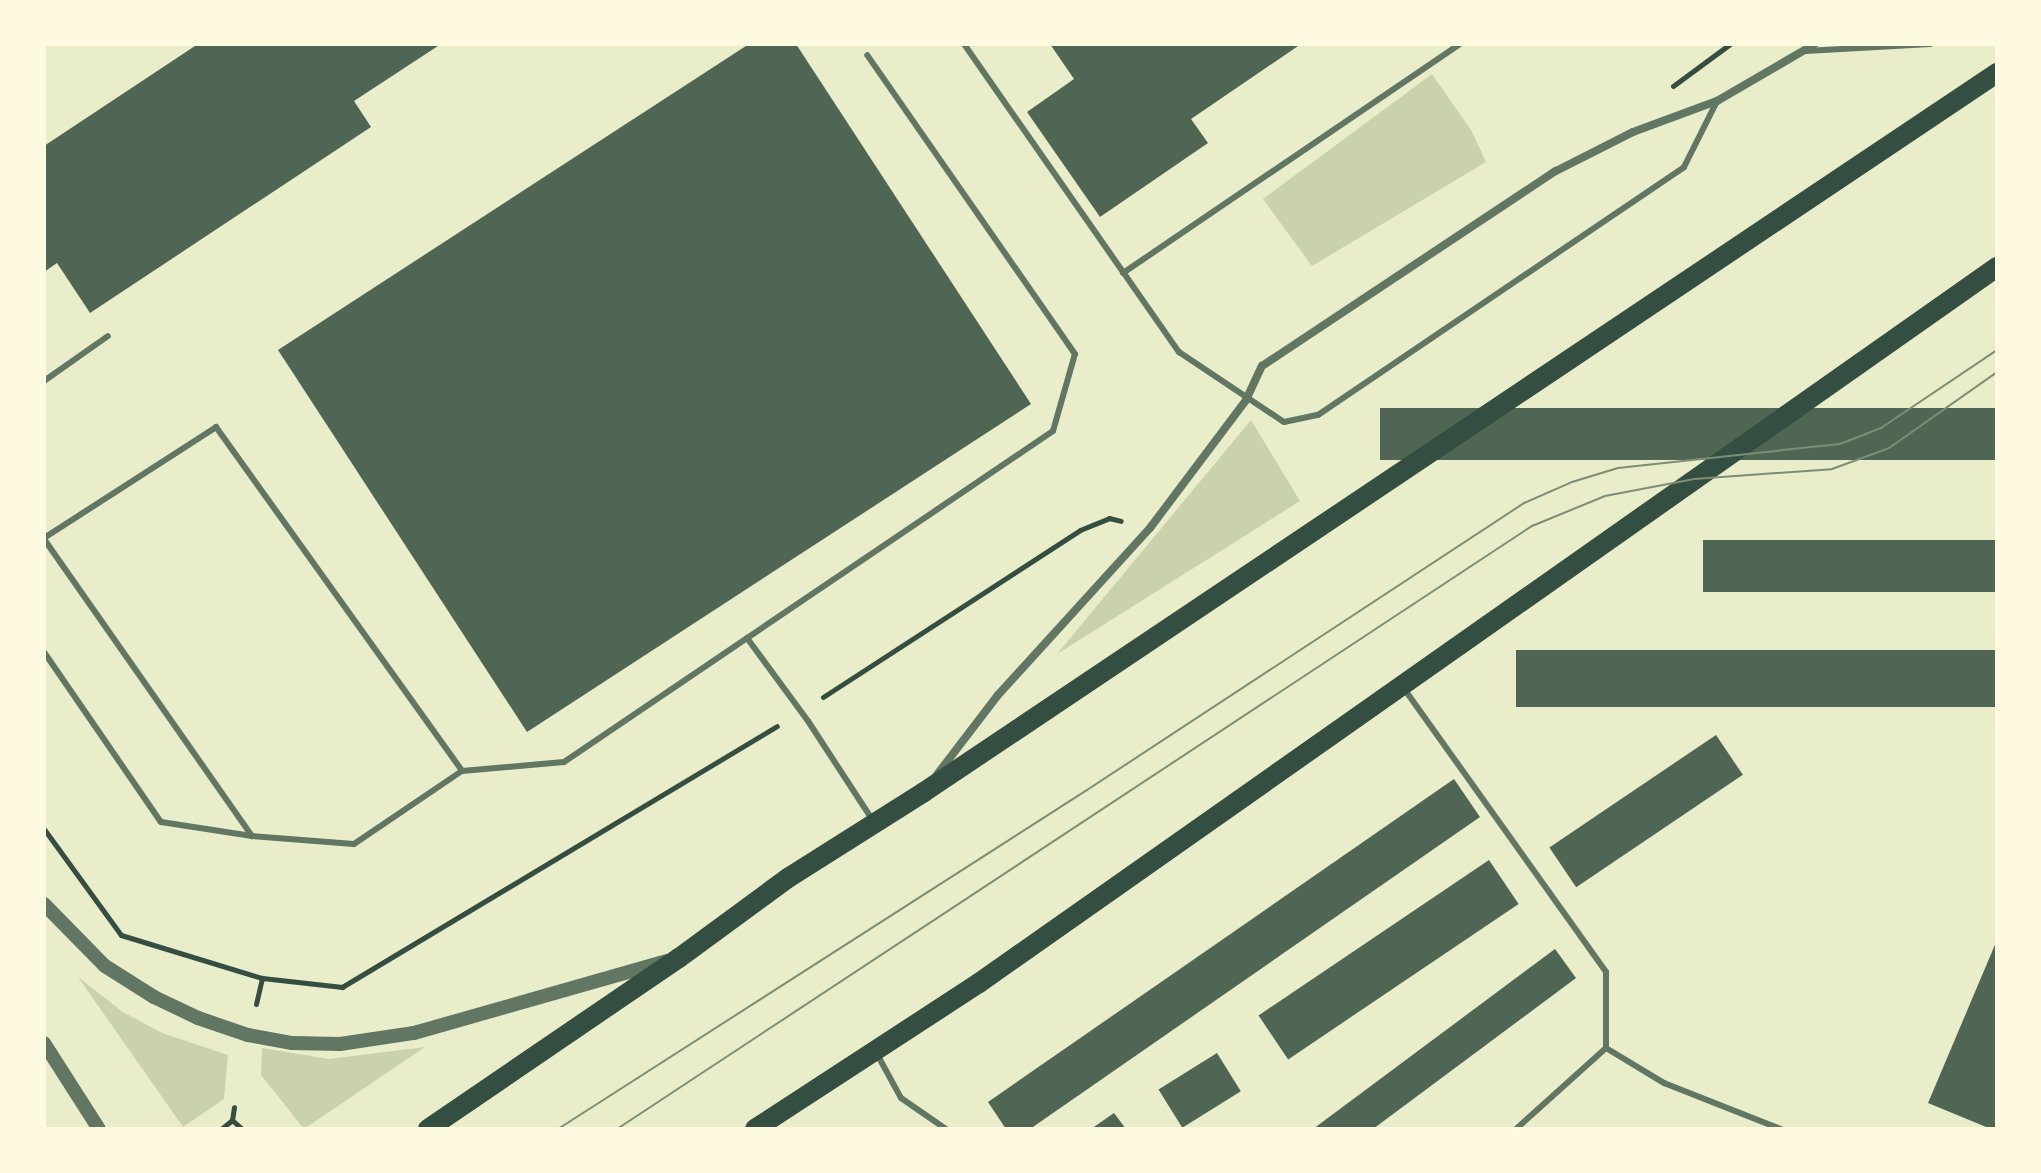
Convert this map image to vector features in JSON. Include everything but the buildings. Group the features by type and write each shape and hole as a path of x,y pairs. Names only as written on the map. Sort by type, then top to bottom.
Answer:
{"main road":[{"path":"428,1129 679,958 788,878 924,792 1997,73"},
{"path":"755,1129 979,983 1997,267"}],"street":[{"path":"924,792 998,695 1150,528 1246,400 1262,366 1556,171 1633,132 1717,101 1815,44"},
{"path":"44,904 105,966 154,997 198,1018 248,1035 292,1043 340,1044 414,1033 679,958"},
{"path":"44,1043 99,1129"}],"lane":[{"path":"964,44 1179,352 1246,400 1284,422 1318,415 1684,167 1717,101"},
{"path":"1123,273 1460,44"},
{"path":"1804,51 1930,44"},
{"path":"44,652 161,822 252,836 354,844 462,771 564,762 1053,431 1075,354 867,55"},
{"path":"44,381 108,336"},
{"path":"252,836 44,538 216,427 462,771"},
{"path":"747,638 801,711 874,822"},
{"path":"1403,687 1606,972 1606,1048 1516,1129"},
{"path":"1606,1048 1664,1083 1781,1129"},
{"path":"876,1050 901,1098 946,1129"}],"path":[{"path":"44,829 121,935 262,978 342,987 801,711 1080,530 1109,518 1150,528"},
{"path":"221,1129 232,1120 234,1107"},
{"path":"232,1120 242,1129"}],"green space":[{"path":"1432,74 1471,130 1486,162 1312,266 1263,199"},
{"path":"1251,420 1300,501 1057,654"},
{"path":"78,977 123,1012 162,1033 228,1055 224,1099 183,1127"},
{"path":"425,1047 304,1129 261,1075 262,1048 329,1059"}],"tram line":[{"path":"558,1129 1087,790 1524,503 1572,482 1618,468 1840,444 1881,428 1997,350"},
{"path":"617,1129 1532,526 1605,496 1694,479 1832,469 1889,448 1997,372"}]}
